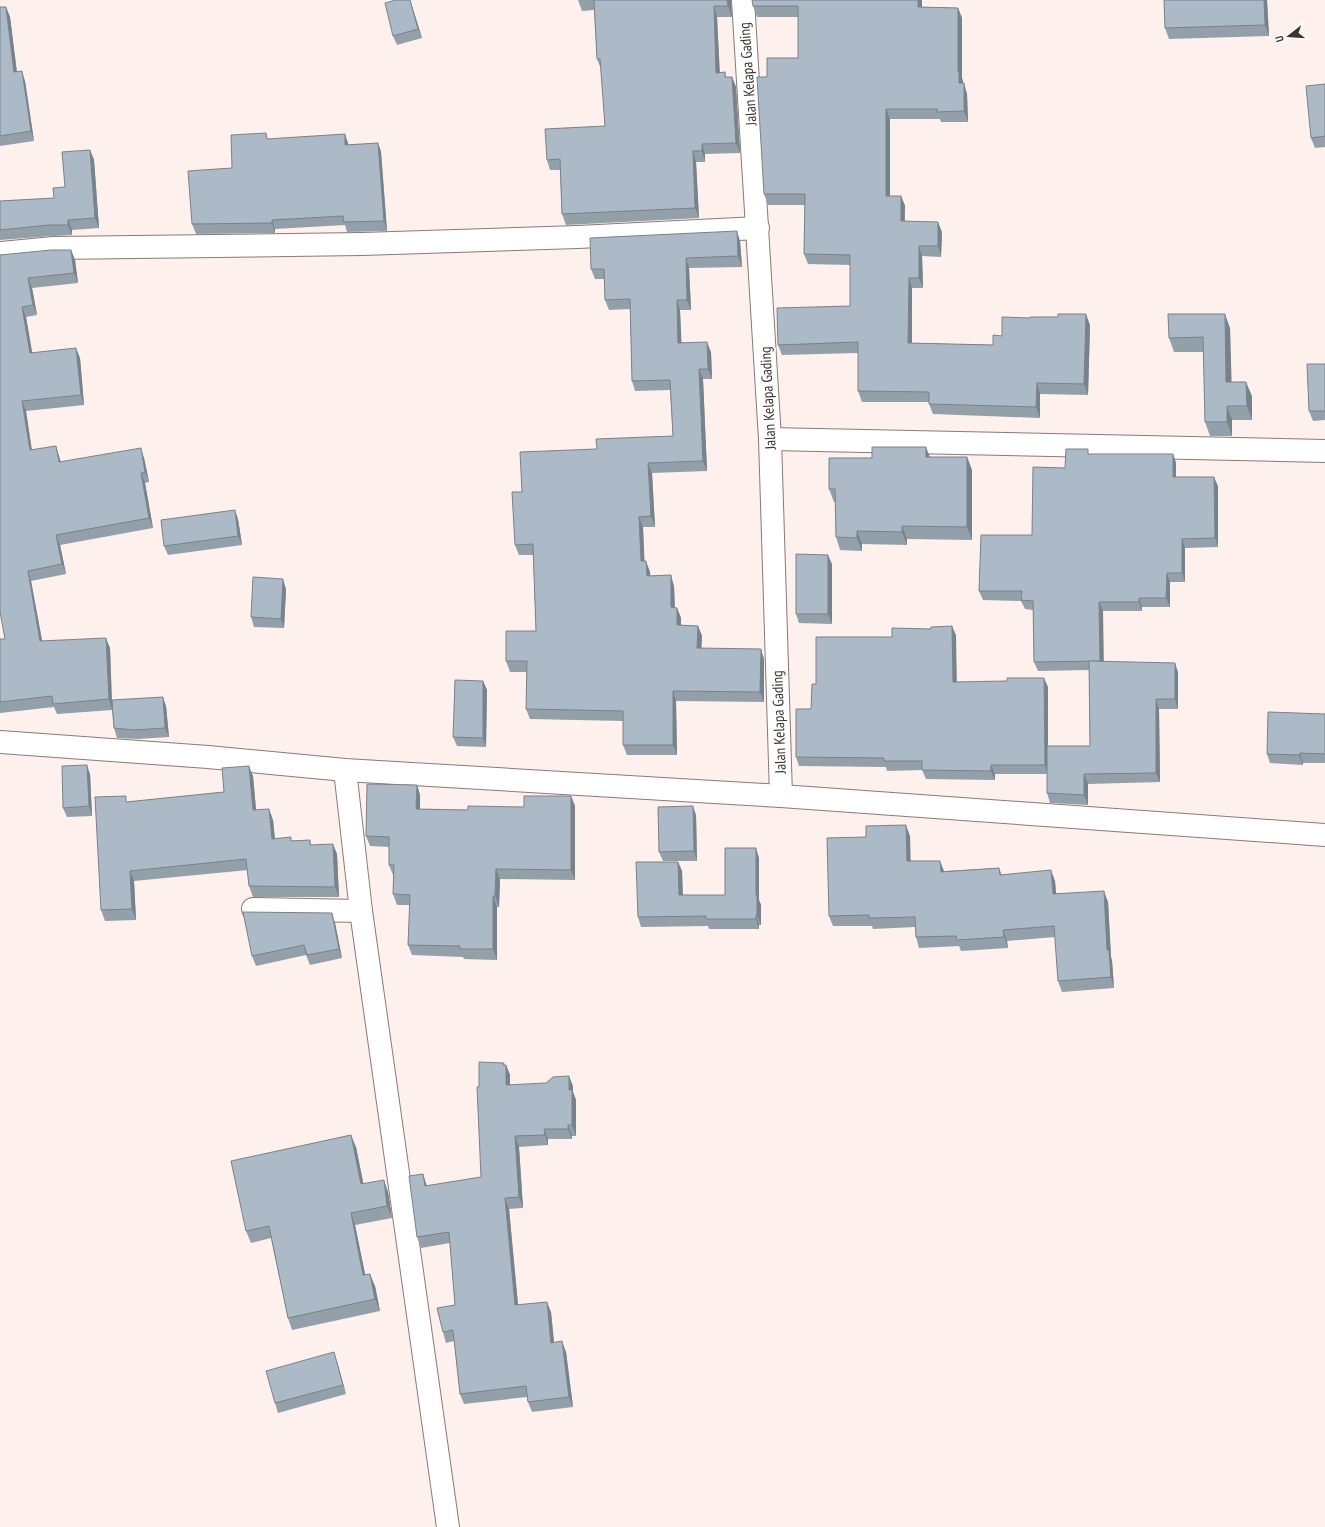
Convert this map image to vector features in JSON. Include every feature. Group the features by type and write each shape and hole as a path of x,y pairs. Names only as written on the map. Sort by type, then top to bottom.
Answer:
{"street":[{"name":"Jalan Kelapa Gading","path":"743,0 770,439 781,796"},
{"path":"0,253 54,248 362,244 578,237 758,228"},
{"path":"770,439 1325,451"},
{"path":"0,742 208,757 346,770 781,796 1325,835"},
{"path":"346,770 361,912 448,1527"},
{"path":"253,909 361,912"}],"building":[{"path":"396,0 410,0 418,29 393,36 385,3"},
{"path":"594,0 727,0 728,6 714,6 716,73 725,72 725,77 732,77 736,143 702,144 702,151 693,151 695,208 562,214 560,159 547,160 545,129 605,126 600,59 597,59"},
{"path":"752,0 918,0 918,7 958,8 958,71 959,83 964,83 964,111 937,112 937,109 886,109 886,196 901,196 901,221 938,222 938,246 919,246 919,278 909,278 908,343 993,345 993,335 1002,336 1002,317 1058,317 1058,314 1086,314 1084,384 1037,383 1036,407 929,404 929,392 858,391 858,342 778,345 777,308 850,306 850,255 804,254 805,194 764,194 757,77 767,77 767,58 798,58 798,6 753,6"},
{"path":"1164,0 1264,0 1265,25 1165,28"},
{"path":"0,7 6,7 14,72 22,71 31,131 0,136"},
{"path":"1325,84 1325,136 1311,138 1306,86"},
{"path":"266,133 267,139 345,134 345,145 378,143 384,221 344,222 343,216 272,220 272,223 192,224 188,171 232,168 231,135"},
{"path":"90,150 95,218 68,220 68,225 49,225 0,230 0,201 54,198 53,188 65,187 62,152"},
{"path":"737,231 738,256 686,258 687,300 677,300 678,343 707,342 708,369 699,369 703,461 648,463 651,516 639,517 641,561 646,561 647,576 671,575 671,607 677,608 677,625 698,626 697,648 761,649 760,692 673,691 673,745 623,745 623,711 526,709 527,661 506,661 506,631 536,631 533,544 515,545 512,492 522,492 520,452 597,449 596,439 673,436 670,380 632,381 630,299 605,300 604,269 591,269 590,238"},
{"path":"51,250 71,250 74,273 28,278 33,305 22,307 30,353 76,348 81,395 22,401 30,450 56,446 59,462 141,448 145,472 141,473 149,518 56,535 62,564 28,571 40,641 106,638 109,699 53,704 52,696 0,702 0,639 5,639 0,612 0,255"},
{"path":"1168,314 1225,314 1226,382 1246,382 1247,406 1227,406 1227,422 1205,422 1203,337 1169,338"},
{"path":"1307,364 1325,364 1325,411 1309,411"},
{"path":"872,447 926,447 926,457 967,457 967,527 902,526 902,532 857,531 857,538 836,537 835,489 829,489 829,458 872,458"},
{"path":"1066,449 1088,449 1088,454 1173,454 1173,477 1214,477 1215,538 1182,539 1182,573 1167,573 1166,598 1139,598 1139,602 1099,602 1100,661 1034,662 1033,601 1021,600 1022,591 979,591 981,535 1032,535 1033,467 1065,468"},
{"path":"235,510 238,536 164,546 161,520"},
{"path":"796,554 828,555 828,614 796,614"},
{"path":"253,577 283,579 281,619 251,617"},
{"path":"952,626 953,682 1007,681 1007,678 1044,678 1045,765 991,765 991,771 922,770 922,761 884,761 884,758 796,757 796,709 811,709 812,684 816,684 816,637 892,637 892,628 931,629 931,627"},
{"path":"1089,661 1175,663 1175,699 1156,699 1156,773 1084,774 1084,795 1047,793 1047,746 1090,746"},
{"path":"455,680 483,681 483,738 453,737"},
{"path":"163,697 165,728 134,730 114,728 112,700"},
{"path":"1268,712 1325,714 1325,754 1267,754"},
{"path":"87,765 89,806 63,808 62,766"},
{"path":"249,766 253,810 269,809 272,839 291,837 291,841 310,840 310,845 333,844 335,887 249,886 246,859 130,871 132,909 101,910 95,797 126,796 126,802 224,792 222,768"},
{"path":"367,784 417,785 416,809 468,810 468,806 524,807 524,796 571,796 571,870 496,869 495,896 493,896 493,949 460,949 460,946 408,945 410,895 393,894 394,865 389,865 389,837 366,836"},
{"path":"693,806 694,851 659,852 658,807"},
{"path":"906,825 907,861 940,861 941,872 999,868 1000,875 1051,870 1053,894 1104,891 1107,950 1109,950 1111,977 1058,981 1054,926 1003,930 1004,937 957,940 956,936 916,937 915,917 869,918 869,915 829,916 827,838 866,837 866,826"},
{"path":"725,848 756,848 756,919 706,919 706,916 638,917 636,862 678,862 679,895 725,895"},
{"path":"243,912 332,913 339,949 307,955 304,945 252,956"},
{"path":"479,1062 504,1063 503,1065 506,1065 506,1085 546,1083 553,1077 569,1076 569,1090 572,1090 572,1125 568,1125 568,1129 544,1129 545,1135 515,1136 519,1197 505,1198 515,1305 547,1302 551,1343 562,1341 569,1397 528,1402 526,1386 460,1394 453,1330 443,1332 437,1308 455,1305 449,1232 417,1237 409,1176 423,1174 425,1186 481,1177 477,1087 479,1087"},
{"path":"351,1135 361,1184 384,1180 387,1206 351,1213 363,1275 370,1274 375,1299 288,1318 269,1226 246,1231 231,1161"},
{"path":"334,1352 343,1385 275,1403 266,1371"}]}
